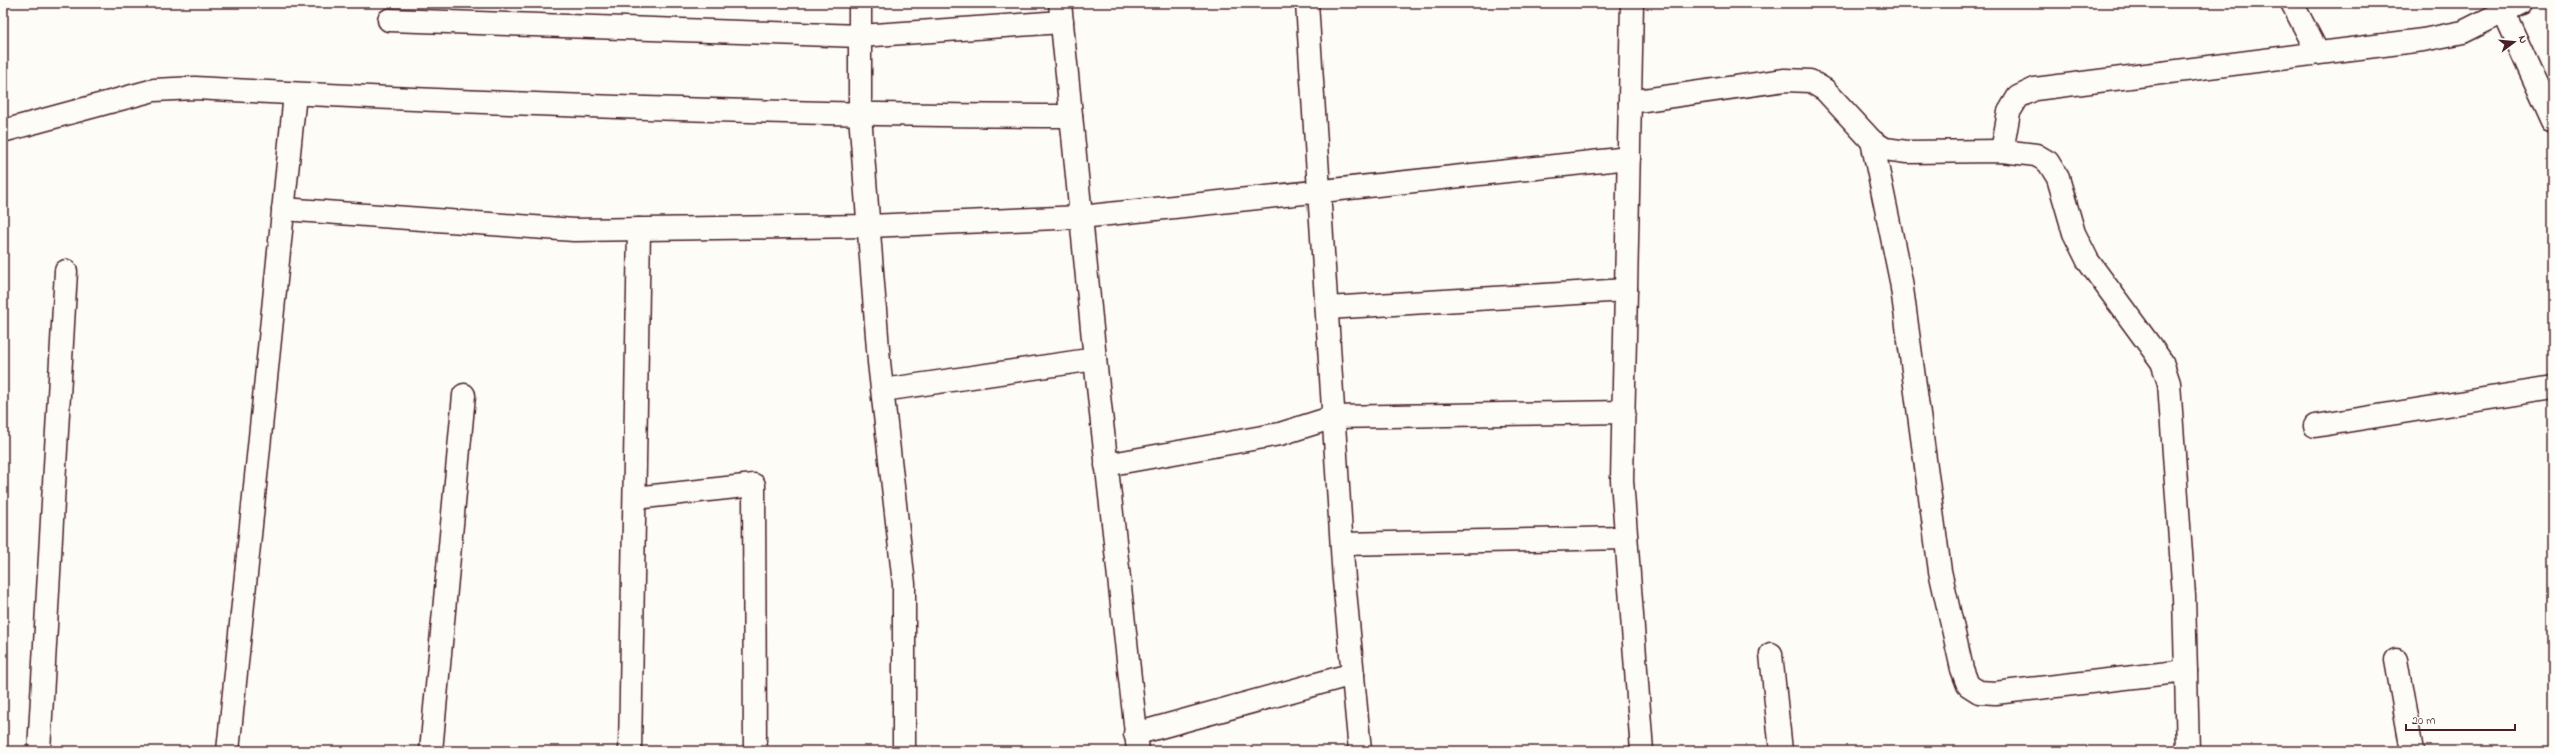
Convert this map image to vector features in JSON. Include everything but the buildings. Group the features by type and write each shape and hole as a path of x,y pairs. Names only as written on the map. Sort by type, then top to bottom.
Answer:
{"street":[{"path":"860,3 860,115 868,226 883,390 904,584 904,751"},
{"path":"1307,3 1342,544 1360,751"},
{"path":"1632,3 1622,480 1642,751"},
{"path":"2292,3 2318,53"},
{"path":"2002,151 2009,112 2018,97 2035,89 2423,40 2463,32 2513,8 2553,121"},
{"path":"389,20 860,36 1061,13 1095,359 1136,743 1353,674"},
{"path":"1630,102 1784,80 1810,81 1825,90 1872,141 1885,149 1907,152 2002,151 2036,155 2048,162 2058,178 2074,233 2088,261 2162,362 2168,383 2172,412 2184,596 2188,751"},
{"path":"3,130 154,90 195,88 518,104 860,115 1071,116"},
{"path":"228,751 295,94"},
{"path":"1872,141 1901,281 1940,571 1962,669 1968,685 1980,692 1995,693 2186,671"},
{"path":"283,209 574,230 868,226 1081,217 1629,158"},
{"path":"630,751 639,229"},
{"path":"39,751 66,271"},
{"path":"1327,308 1626,290"},
{"path":"883,390 1095,359"},
{"path":"2315,426 2553,388"},
{"path":"431,751 464,395"},
{"path":"1106,465 1280,434 1334,418 1624,412"},
{"path":"634,498 754,485 755,751"},
{"path":"1342,544 1626,538"},
{"path":"1770,654 1781,751"},
{"path":"2396,660 2412,751"}]}
